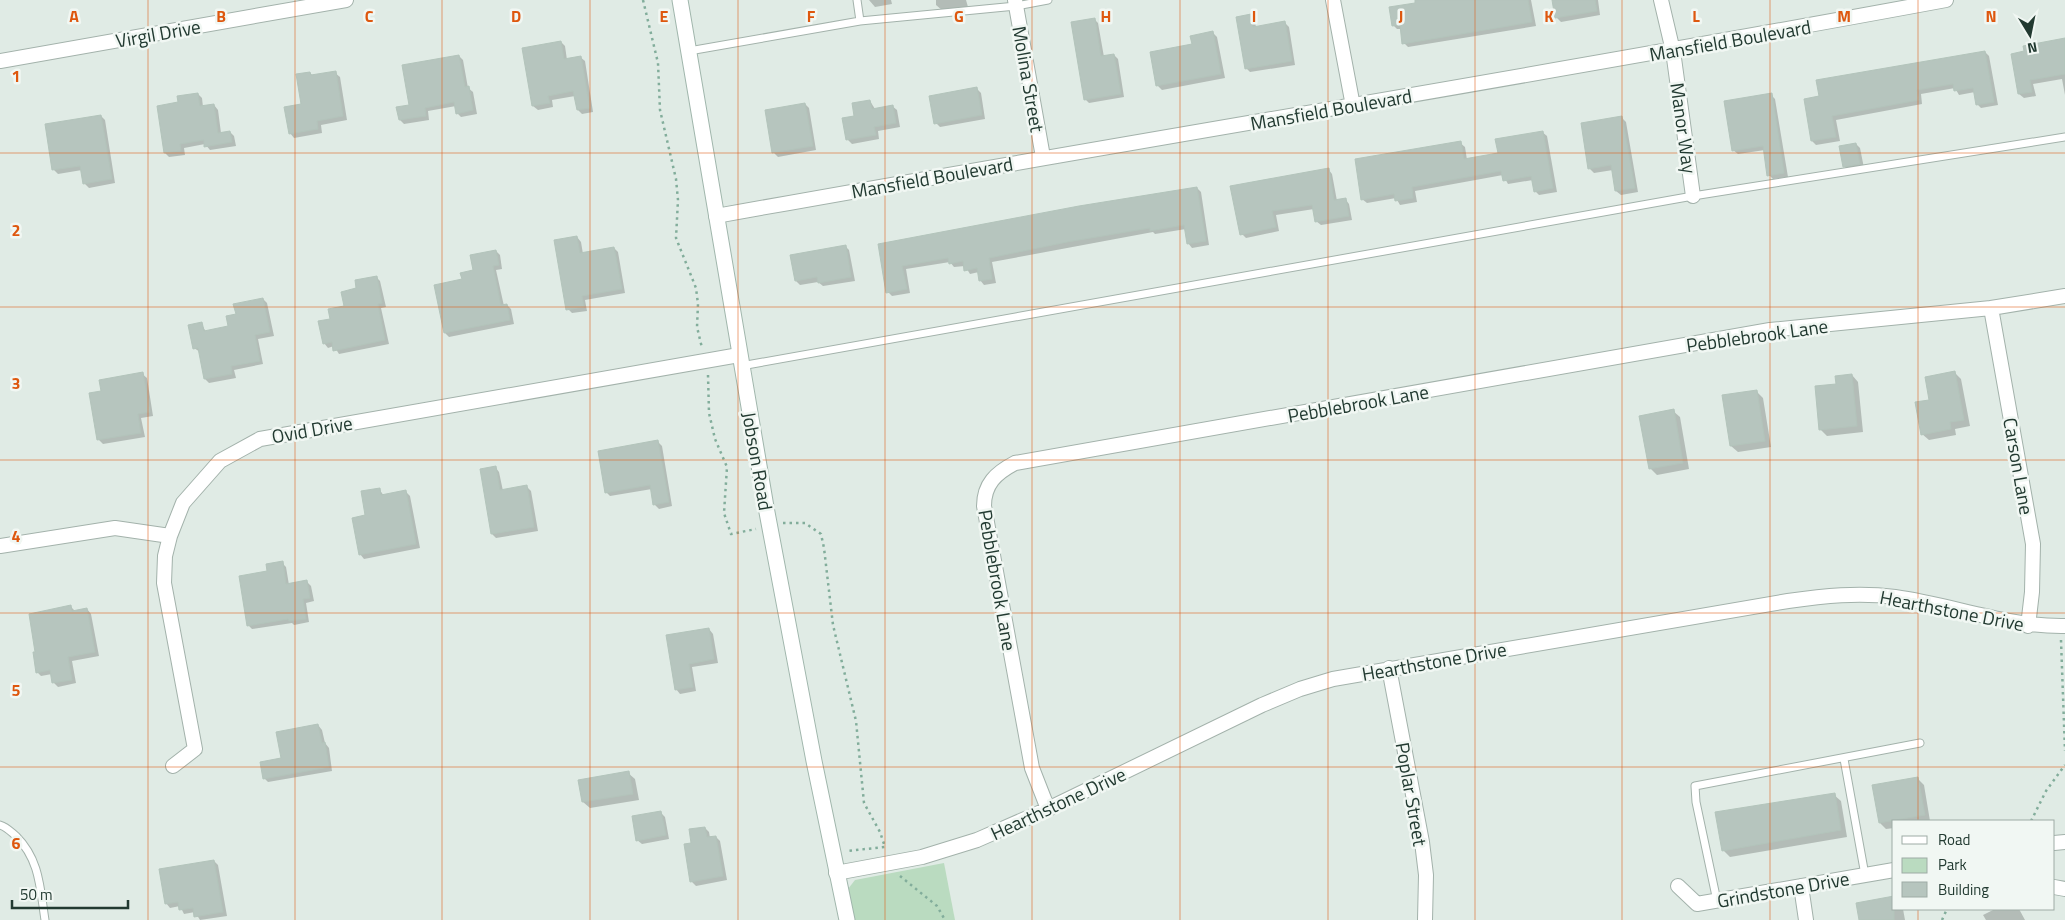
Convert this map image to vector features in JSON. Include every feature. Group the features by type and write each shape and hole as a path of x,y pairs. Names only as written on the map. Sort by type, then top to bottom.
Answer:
{"street":[{"name":"Virgil Drive","path":"0,60 346,0"},
{"name":"Jobson Road","path":"680,0 740,360 836,873 847,920"},
{"path":"1333,0 1353,106"},
{"name":"Manor Way","path":"1661,0 1673,51 1693,196"},
{"name":"Mansfield Boulevard","path":"716,216 1043,157 1673,51 1946,0"},
{"name":"Molina Street","path":"1016,3 1043,157"},
{"name":"Pebblebrook Lane","path":"1048,809 1032,768 984,506 984,492 1000,471 1007,467 1024,462 1770,330 1990,308 2065,296"},
{"name":"Carson Lane","path":"1990,308 2033,544 2032,592 2028,626"},
{"name":"Ovid Drive","path":"173,766 194,749 164,583 166,556 170,536 183,503 220,461 260,438 740,360"},
{"path":"0,546 115,528 170,536"},
{"name":"Hearthstone Drive","path":"836,873 951,850 1048,809 1262,705 1300,689 1333,679 1389,668 1832,595 1867,594 1895,597 2028,626 2063,626"},
{"name":"Poplar Street","path":"1389,668 1422,842 1426,875 1426,920"},
{"name":"Grindstone Drive","path":"1678,886 1697,904 1892,870"},
{"path":"1801,886 1806,920"}],"lane":[{"path":"857,0 860,21"},
{"path":"689,51 860,21 1048,0"},
{"path":"740,360 1693,196 2065,137"},
{"path":"1717,901 1696,802 1696,786 1920,743"},
{"path":"1844,759 1865,875"},
{"path":"0,825 6,827 28,848 38,873 45,920"}],"path":[{"path":"2063,626 2065,751"},
{"path":"2032,820 2046,791 2065,765"},
{"path":"892,877 901,876 937,906 945,920"}],"green space":[{"path":"944,863 955,920 854,920 848,889 855,880"}],"building":[{"path":"1415,0 1528,0 1532,22 1402,44 1400,25 1392,26 1389,7 1415,3"},
{"path":"1552,0 1595,0 1597,11 1555,18"},
{"path":"1251,14 1253,27 1285,21 1292,61 1245,69 1236,17"},
{"path":"1095,18 1101,56 1114,54 1121,94 1084,100 1071,22"},
{"path":"1213,31 1221,74 1156,86 1150,52 1192,44 1190,36"},
{"path":"2065,38 2065,74 2030,80 2032,92 2018,94 2011,54 2024,51 2023,46"},
{"path":"561,41 564,59 581,56 590,108 577,110 573,91 548,96 550,103 532,106 522,48"},
{"path":"1985,51 1994,102 1976,105 1973,88 1954,91 1953,84 1917,90 1919,100 1832,116 1836,137 1811,141 1804,99 1819,96 1816,80"},
{"path":"459,55 465,87 469,86 473,110 456,114 454,102 425,108 426,116 399,120 396,107 409,105 402,65"},
{"path":"336,71 343,116 317,121 318,129 289,134 284,107 301,104 296,74 310,72 311,75"},
{"path":"977,87 982,115 934,124 929,96"},
{"path":"198,93 200,106 214,104 218,133 230,131 232,142 204,147 204,140 180,144 181,151 164,153 157,106 178,102 177,96"},
{"path":"1772,93 1784,173 1767,176 1763,146 1732,151 1724,101"},
{"path":"870,100 872,109 893,105 896,123 874,127 876,135 846,140 842,118 854,116 852,103"},
{"path":"805,103 813,146 772,153 765,110"},
{"path":"101,115 112,179 83,184 80,166 52,170 45,124"},
{"path":"1622,116 1635,188 1615,191 1611,165 1588,169 1581,123"},
{"path":"1543,131 1553,188 1534,192 1531,176 1503,181 1501,171 1412,187 1413,198 1395,201 1394,194 1361,200 1355,159 1461,141 1464,159 1498,153 1495,139"},
{"path":"1856,143 1860,164 1843,167 1839,146"},
{"path":"1329,168 1334,200 1346,198 1349,216 1315,222 1312,205 1272,211 1276,227 1240,235 1230,186"},
{"path":"1197,187 1206,241 1187,244 1184,225 1150,231 1150,228 1067,242 989,258 992,279 979,281 977,268 964,271 963,261 949,264 948,258 902,266 907,289 886,293 878,244 1079,206"},
{"path":"577,236 580,253 614,247 622,289 582,296 584,307 566,310 554,240"},
{"path":"846,245 851,277 818,283 817,277 795,281 790,255"},
{"path":"496,250 499,265 493,266 501,305 507,304 510,320 444,333 434,285 462,279 460,273 473,270 470,255"},
{"path":"377,276 382,303 378,304 385,340 333,351 332,342 323,344 318,321 330,319 328,309 344,306 341,292 356,288 355,280"},
{"path":"263,298 270,332 255,335 260,361 231,366 232,374 204,379 198,348 193,349 188,325 202,322 204,331 228,326 226,316 236,314 233,304"},
{"path":"1955,371 1964,420 1950,422 1951,429 1921,435 1915,402 1929,400 1925,377"},
{"path":"143,372 150,412 138,414 141,433 97,440 89,393 101,391 99,380"},
{"path":"1852,374 1857,426 1819,430 1815,386 1836,384 1835,376"},
{"path":"1757,390 1765,441 1730,446 1722,395"},
{"path":"1674,409 1683,463 1649,469 1639,416"},
{"path":"658,440 669,502 653,505 650,485 605,493 598,451"},
{"path":"496,466 500,490 527,485 534,527 491,534 480,469"},
{"path":"380,488 381,495 406,490 416,544 359,555 352,518 365,515 361,491"},
{"path":"283,561 286,584 307,580 310,598 303,599 306,619 289,621 288,619 247,626 239,576 267,571 266,564"},
{"path":"71,605 72,611 87,608 95,652 68,657 72,680 52,683 50,670 36,673 29,614"},
{"path":"709,628 714,659 689,664 693,687 675,690 666,635"},
{"path":"318,724 322,743 325,742 329,767 263,779 260,762 281,758 276,732"},
{"path":"629,771 633,794 582,802 578,780"},
{"path":"1918,777 1925,815 1879,823 1872,785"},
{"path":"1835,793 1841,830 1722,851 1715,812"},
{"path":"661,811 666,835 636,841 632,816"},
{"path":"705,827 707,837 716,836 723,876 690,882 684,844 691,843 689,829"},
{"path":"214,860 223,912 194,917 193,908 179,910 178,902 165,904 159,869"},
{"path":"1892,896 1894,920 1859,920 1856,903"}]}
